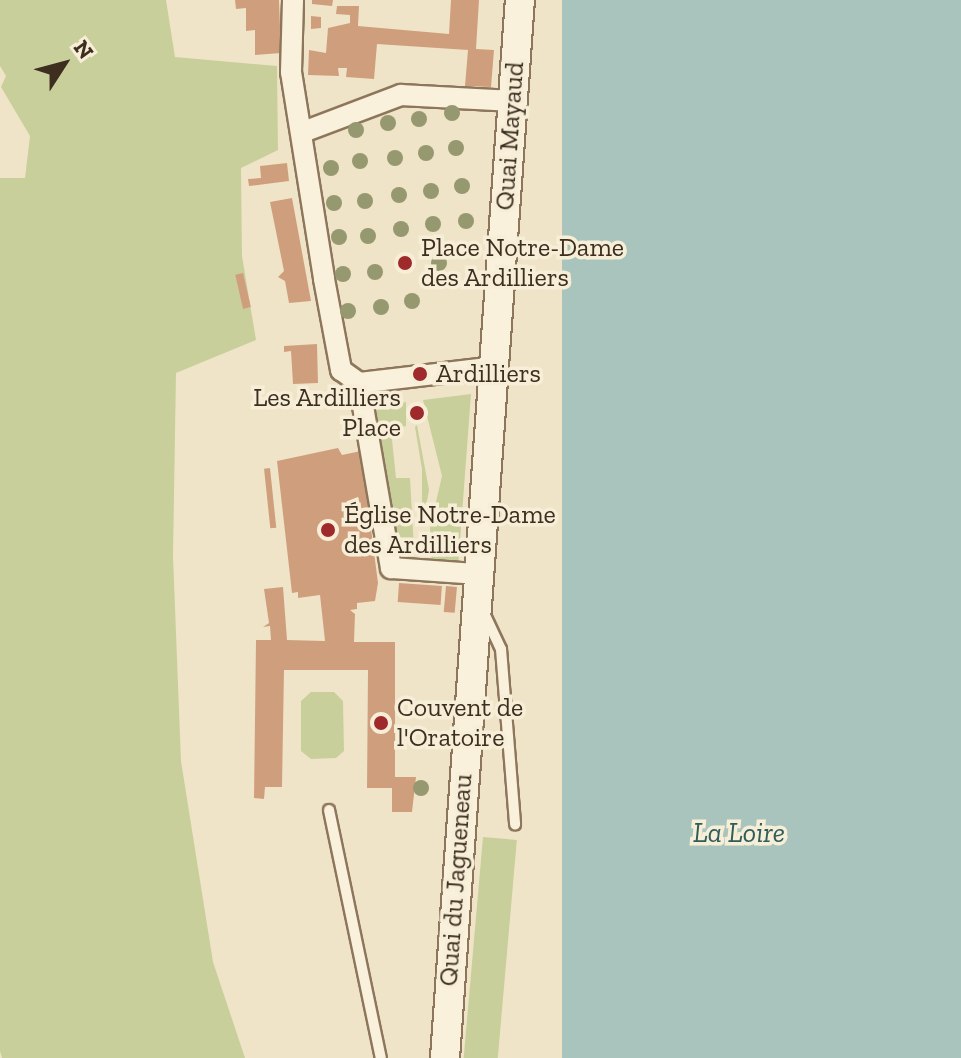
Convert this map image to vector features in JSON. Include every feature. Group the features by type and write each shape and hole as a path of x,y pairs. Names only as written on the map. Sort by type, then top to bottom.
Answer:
{"main road":[{"name":"Quai Mayaud","path":"495,367 520,0"},
{"name":"Quai du Jagueneau","path":"445,1058 475,584 495,367"}],"street":[{"path":"293,0 291,72 341,370 359,383 495,367"},
{"path":"303,132 401,95 513,101"},
{"path":"359,383 391,568 475,584"}],"lane":[{"path":"475,584 501,649 515,824"},
{"path":"329,810 381,1058"}],"green space":[{"path":"0,0 166,0 175,57 277,66 278,150 241,168 242,256 256,340 176,373 173,556 181,761 213,962 245,1058 2,1058 0,1051 0,178 25,178 30,136 1,87 6,76 0,66"},
{"path":"471,394 458,568 432,568 430,528 442,476 423,400"},
{"path":"406,402 406,426 391,430 396,478 410,478 415,565 396,565 374,407"},
{"path":"417,425 429,490 422,528 422,469"},
{"path":"311,692 334,692 343,701 344,751 336,758 311,759 301,751 301,701"},
{"path":"483,837 517,840 498,1058 464,1058"}],"water":[{"name":"La Loire","path":"562,0 961,0 961,1058 562,1058"}],"building":[{"path":"235,0 279,0 281,53 255,55 255,30 246,31 246,8 236,9"},
{"path":"312,0 333,0 332,6 312,4"},
{"path":"451,0 479,0 476,49 494,50 491,87 465,86 468,50 377,44 374,79 346,77 347,68 338,68 339,76 308,75 309,50 326,53 328,28 350,23 350,15 336,14 337,6 359,6 358,26 449,34"},
{"path":"311,16 321,17 321,28 311,29"},
{"path":"287,163 289,181 249,186 248,179 261,178 260,166"},
{"path":"292,198 311,301 289,303 285,281 278,277 284,271 270,202"},
{"path":"243,273 251,307 243,309 235,275"},
{"path":"317,344 318,383 293,384 291,351 284,352 284,346"},
{"path":"338,448 342,455 361,451 378,583 375,601 357,603 357,609 350,610 355,614 354,642 395,642 395,777 416,777 412,812 392,812 392,788 367,788 368,670 284,670 282,787 265,787 264,799 254,798 256,640 271,640 270,626 263,627 269,623 264,589 283,587 287,640 325,641 320,595 298,598 298,592 292,593 277,461"},
{"path":"270,468 276,528 270,528 264,469"},
{"path":"399,583 442,586 441,605 398,602"},
{"path":"446,586 457,587 455,613 444,612"}],"place":[{"name":"Place Notre-Dame des Ardilliers","path":"405,263"},
{"name":"Ardilliers","path":"420,374"},
{"name":"Les Ardilliers Place","path":"417,413"},
{"name":"Église Notre-Dame des Ardilliers","path":"328,530"},
{"name":"Couvent de l'Oratoire","path":"381,723"}]}
